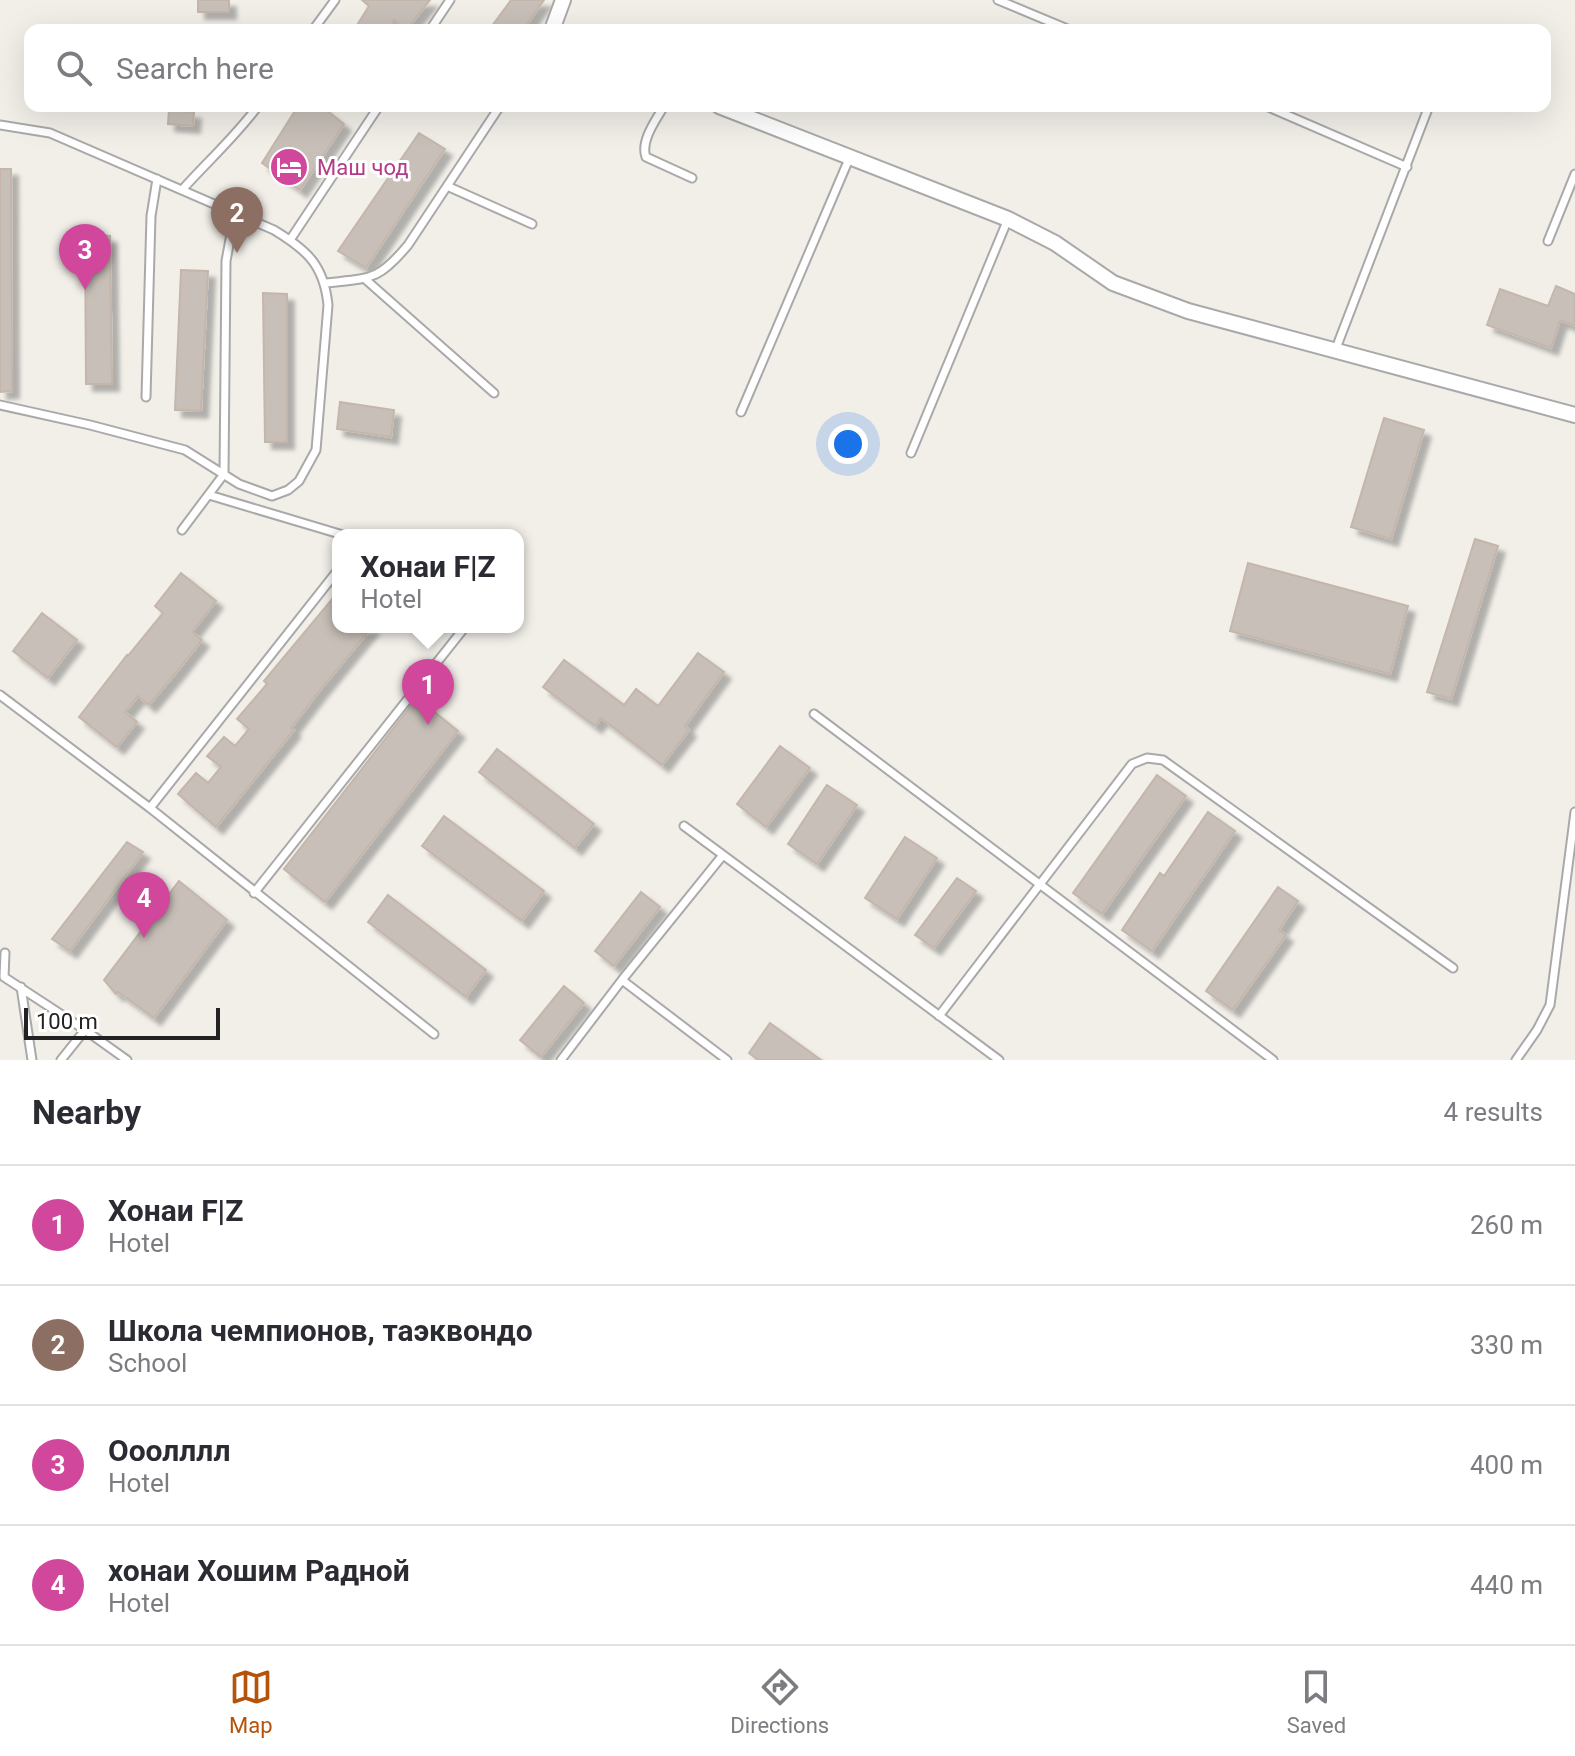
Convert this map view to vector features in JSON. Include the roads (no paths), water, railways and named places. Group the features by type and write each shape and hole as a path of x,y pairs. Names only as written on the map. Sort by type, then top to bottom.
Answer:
{"street":[{"path":"553,24 563,0"},
{"path":"734,112 1008,219 1055,243 1113,283 1145,297 1575,415"}],"lane":[{"path":"317,24 335,0"},
{"path":"434,24 450,0"},
{"path":"998,0 1056,24"},
{"path":"182,190 209,159 230,141 253,112"},
{"path":"290,240 375,112"},
{"path":"326,283 379,276 391,265 496,112"},
{"path":"661,112 648,137 644,150 646,157 692,178"},
{"path":"1280,112 1407,167"},
{"path":"1335,351 1427,112"},
{"path":"0,125 50,133 235,212 290,240 317,265 326,283 328,305 316,450 309,468 288,490 272,496 239,484 185,450 0,405"},
{"path":"741,412 849,159"},
{"path":"1548,241 1575,174"},
{"path":"146,397 151,216 157,179"},
{"path":"447,186 532,224"},
{"path":"182,530 224,474 226,261 235,212"},
{"path":"911,453 1008,219"},
{"path":"365,279 494,393"},
{"path":"209,495 332,532"},
{"path":"150,808 332,578"},
{"path":"254,893 460,633"},
{"path":"0,695 150,808 434,1034"},
{"path":"814,714 1273,1060"},
{"path":"939,1016 1132,764 1147,758 1163,760 1453,968"},
{"path":"1516,1060 1550,1005 1575,812"},
{"path":"684,826 999,1060"},
{"path":"561,1060 723,855"},
{"path":"5,953 4,977 127,1060"},
{"path":"622,980 727,1060"},
{"path":"21,987 32,1060"},
{"path":"61,1060 85,1030"}],"place":[{"name":"Маш чод","path":"289,167"},
{"name":"Школа чемпионов, таэквондо","path":"237,253"},
{"name":"Ооолллл","path":"85,290"},
{"name":"Хонаи F|Z","path":"428,725"},
{"name":"хонаи Хошим Радной","path":"144,938"}]}
